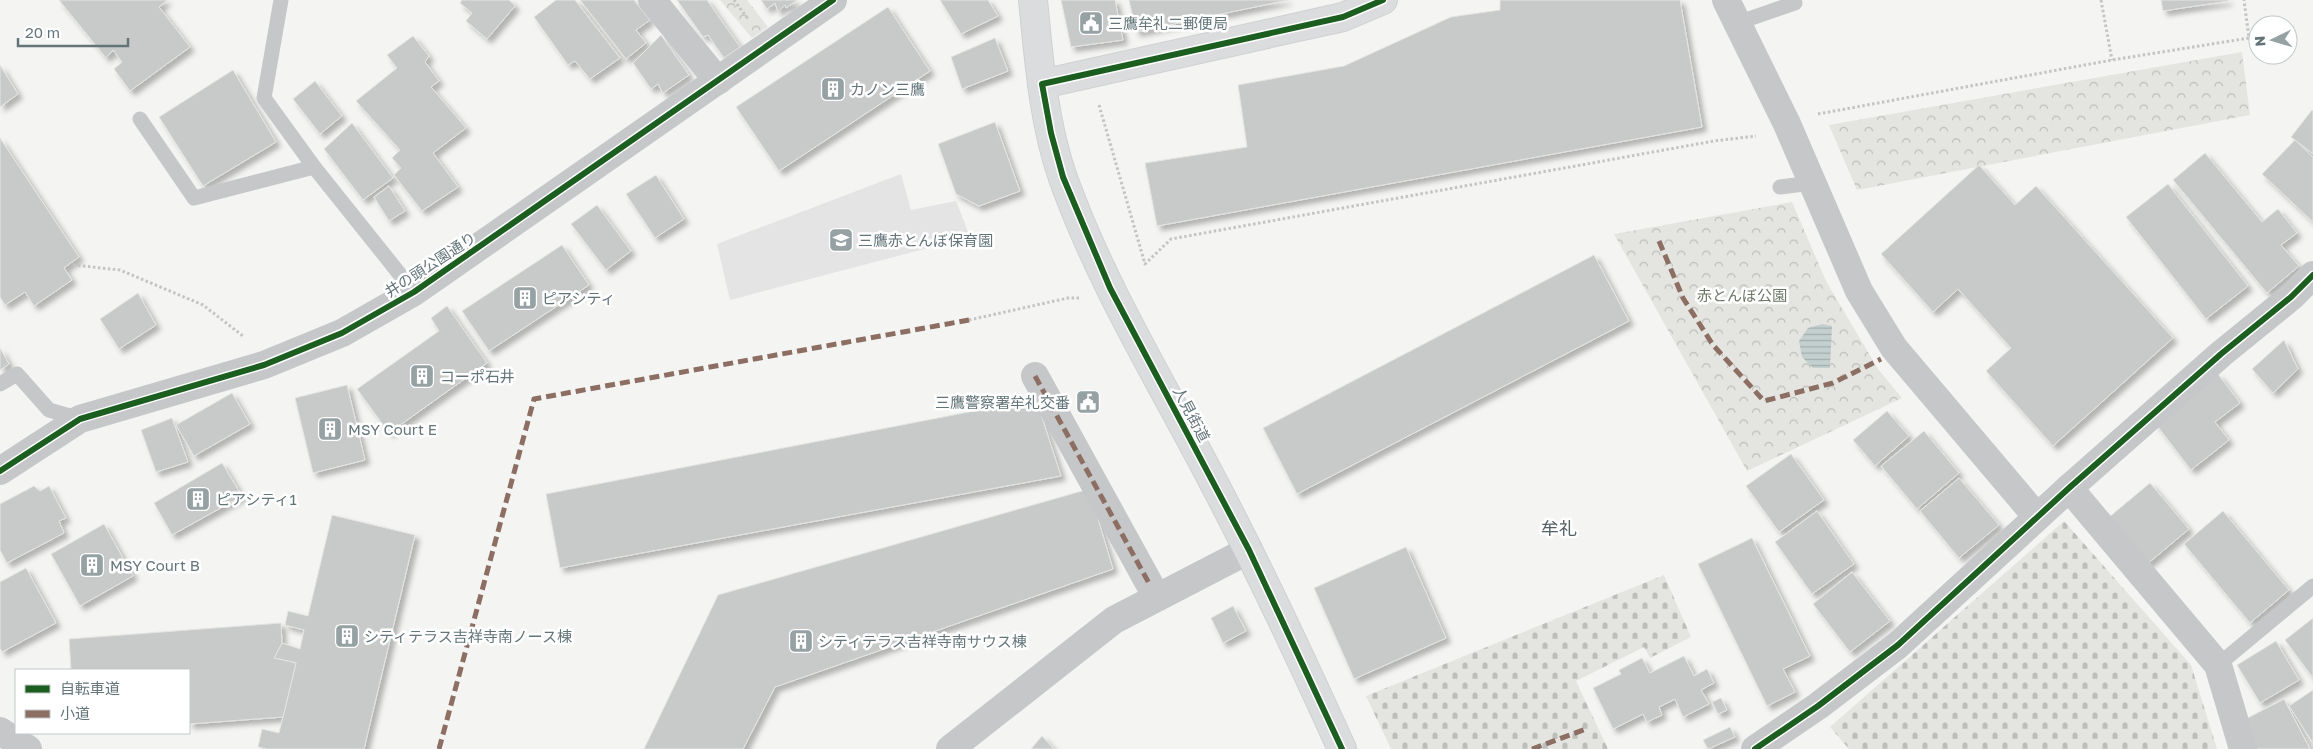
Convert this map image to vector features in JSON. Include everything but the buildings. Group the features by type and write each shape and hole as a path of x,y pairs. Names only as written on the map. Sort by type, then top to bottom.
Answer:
{"main road":[{"name":"人見街道","path":"1033,0 1042,84 1051,133 1062,177 1106,279 1250,550 1342,749"},
{"path":"1042,84 1324,22 1343,17 1383,0"}],"street":[{"path":"652,0 718,81"},
{"name":"井の頭公園通り","path":"0,471 80,419 264,364 342,333 414,292 833,0"},
{"path":"1731,12 1787,124 1859,291 1894,348 2037,517"},
{"path":"1755,749 1818,706 1898,645 2069,488 2221,354 2291,297 2313,275"},
{"path":"1035,376 1150,585"},
{"path":"2069,488 2218,665 2243,749"},
{"path":"950,749 1114,620 1250,550"},
{"path":"0,731 28,749"}],"lane":[{"path":"281,0 264,98 314,167 414,292"},
{"path":"1731,12 1795,3"},
{"path":"140,119 194,198 314,167"},
{"path":"1780,187 1812,183"},
{"path":"0,384 18,374 49,410 80,419"},
{"path":"2218,665 2313,586"}],"path":[{"path":"2101,0 2112,60"},
{"path":"1818,114 2112,60 2249,38 2244,0"},
{"path":"1096,97 1146,264 1171,239 1714,141 1761,135"},
{"path":"73,265 120,270 203,305 244,337 264,364"},
{"path":"968,320 1068,298 1082,298"}],"shaded area":[{"name":"三鷹赤とんぼ保育園","path":"901,174 911,210 956,201 970,237 730,300 717,244"},
{"path":"1822,324 1832,326 1830,368 1813,368 1802,357 1799,341 1808,328"}],"green space":[{"path":"720,0 747,0 768,27 752,38"},
{"path":"2242,52 2250,115 1857,190 1829,125"},
{"name":"赤とんぼ公園","path":"1792,202 1826,281 1878,369 1902,398 1747,471 1614,234"},
{"path":"2064,521 2191,665 2217,749 1849,749 1830,727"},
{"path":"1664,575 1691,637 1650,658 1644,647 1576,681 1608,749 1391,749 1366,696"}],"marked path":[{"path":"1659,241 1683,298 1713,345 1764,401 1833,383 1881,359"},
{"path":"439,749 534,399 969,320"},
{"path":"1035,376 1150,585"},
{"path":"1532,749 1586,729"}],"cycle path":[{"path":"0,471 80,419 264,365 342,333 414,292 833,0"},
{"path":"1342,749 1249,550 1110,288 1063,177 1051,133 1042,84 1343,17 1383,0"},
{"path":"1755,749 1818,706 1898,645 2069,488 2221,354 2291,297 2313,275"}],"place":[{"name":"三鷹牟礼二郵便局","path":"1091,23"},
{"name":"カノン三鷹","path":"833,89"},
{"name":"三鷹赤とんぼ保育園","path":"841,240"},
{"name":"ピアシティ","path":"525,298"},
{"name":"コーポ石井","path":"422,376"},
{"name":"三鷹警察署牟礼交番","path":"1088,402"},
{"name":"MSY Court E","path":"330,429"},
{"name":"ピアシティ1","path":"198,499"},
{"name":"MSY Court B","path":"92,565"},
{"name":"シティテラス吉祥寺南ノース棟","path":"347,636"},
{"name":"シティテラス吉祥寺南サウス棟","path":"801,641"}],"district":[{"name":"牟礼","path":"1559,528"}]}
